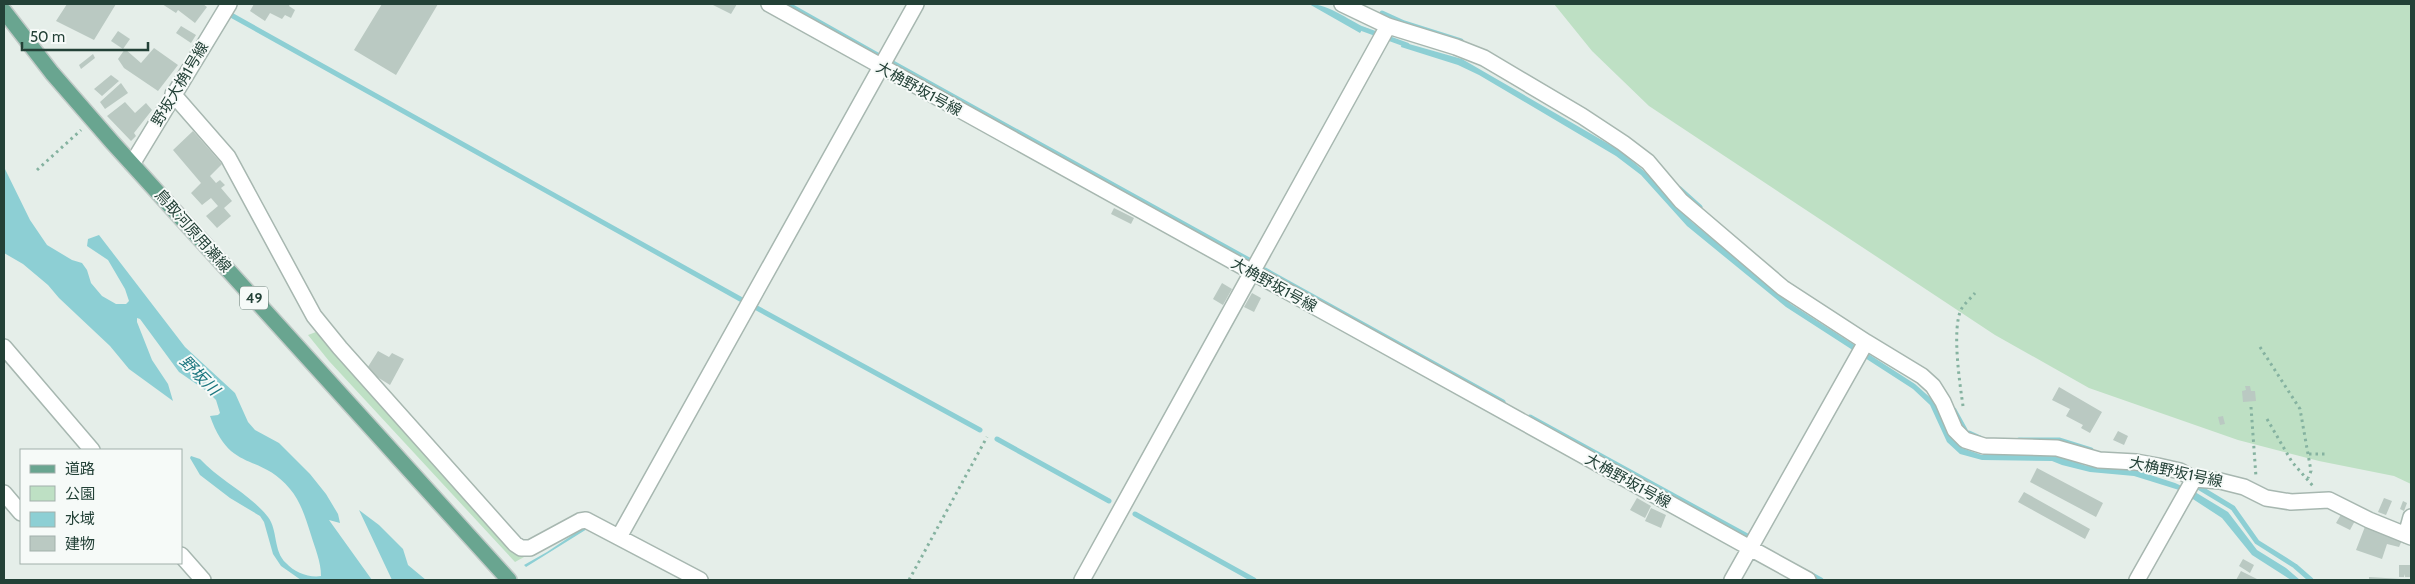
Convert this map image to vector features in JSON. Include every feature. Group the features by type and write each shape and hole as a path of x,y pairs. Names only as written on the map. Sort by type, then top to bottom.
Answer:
{"main road":[{"name":"鳥取河原用瀬線","path":"4,11 92,119 509,580"}],"street":[{"name":"野坂大桷1号線","path":"132,164 229,4"},
{"name":"大桷野坂1号線","path":"769,4 1808,580"},
{"path":"620,537 916,4"},
{"path":"1342,4 1372,20 1456,46 1484,58 1623,143 1648,162 1681,200 1760,269 1818,313 1922,376 1933,386 1943,402 1955,430 1962,438"},
{"path":"1363,4 1372,20"},
{"path":"1082,580 1388,26"},
{"path":"173,94 228,157 314,316 340,348 515,544 521,548 530,548 580,521 586,520 700,580"},
{"path":"1732,580 1866,342"},
{"path":"4,347 91,449"},
{"name":"大桷野坂1号線","path":"1962,438 1984,446 2057,448 2099,460 2136,462 2158,466 2180,471 2194,479 2220,481 2244,487 2266,498 2291,502 2326,500 2408,536"},
{"path":"2137,580 2194,479"},
{"path":"4,493 20,512"},
{"path":"2408,536 2411,517"},
{"path":"182,556 203,580"}],"path":[{"path":"37,170 92,119"},
{"path":"1962,438 1967,430 1958,360 1958,326 1961,309 1975,293"},
{"path":"2260,347 2300,409 2311,471 2308,478"},
{"path":"2251,407 2255,461"},
{"path":"2267,419 2292,462 2308,478 2315,489 2325,496 2326,500"},
{"path":"909,580 988,437"},
{"path":"2309,454 2326,454"}],"green space":[{"path":"1554,4 2411,4 2411,484 2394,476 2319,461 2238,440 2089,388 1995,335 1649,106 1592,51"},
{"path":"316,332 517,553 535,551 515,562 329,361 308,335"}],"water":[{"path":"1309,4 1333,10 1369,29 1369,32 1362,30 1360,33"},
{"path":"1402,42 1462,59 1619,150 1644,171 1692,222 1791,304 1915,384 1934,401 1953,440 1962,448 1982,455 2054,455 2087,466 2138,471 2175,483 2195,492 2228,512 2257,550 2286,568 2300,580 2291,580 2252,555 2222,518 2179,490 2134,476 2090,472 2052,461 1982,460 1960,454 1947,442 1930,405 1913,389 1786,307 1687,226 1641,175 1616,156 1479,75 1458,65 1401,47"},
{"name":"野坂川","path":"4,167 30,220 47,245 72,260 82,263 87,270 91,283 102,296 116,304 126,304 129,301 125,289 108,260 87,246 88,239 99,235 185,347 235,393 248,422 255,430 279,443 310,474 326,494 338,514 340,523 329,520 372,580 301,580 281,566 273,554 264,522 260,516 230,498 200,475 190,458 191,456 200,459 216,474 252,501 268,517 273,528 279,553 289,566 297,572 321,576 319,560 307,523 294,494 279,478 268,470 236,455 227,447 218,434 210,416 220,413 216,400 208,392 179,372 140,319 137,318 137,322 152,360 168,384 173,401 129,369 110,346 59,298 48,285 23,264 4,253"},
{"path":"359,510 379,525 403,549 408,565 426,580 392,580"},
{"path":"583,528 587,529 526,567 524,565 547,552"}],"building":[{"path":"67,4 116,4 94,40 56,21"},
{"path":"162,4 203,4 207,7 195,23 178,10 176,13"},
{"path":"254,4 290,4 289,6 295,10 291,18 285,15 282,19 270,13 265,21 250,11"},
{"path":"382,4 438,4 396,75 354,50"},
{"path":"711,4 737,4 731,14"},
{"path":"181,26 196,35 191,43 176,33"},
{"path":"118,31 130,39 123,49 111,41"},
{"path":"154,48 178,65 158,91 124,68 118,59 125,49 141,63"},
{"path":"93,54 95,58 81,69 79,65"},
{"path":"111,75 119,81 102,96 94,89"},
{"path":"121,83 128,93 105,109 100,102"},
{"path":"125,102 135,113 146,103 152,110 134,133 136,136 131,141 107,116"},
{"path":"193,131 222,164 210,176 216,183 220,180 225,185 221,188 232,201 224,208 231,216 217,228 206,216 218,206 211,198 202,205 191,193 201,183 173,150"},
{"path":"1114,208 1134,218 1131,224 1111,214"},
{"path":"1222,283 1232,289 1223,305 1213,299"},
{"path":"1252,293 1261,298 1254,312 1244,307"},
{"path":"378,351 389,357 392,353 404,359 390,385 366,370"},
{"path":"2245,386 2250,386 2251,391 2255,391 2256,401 2243,402 2242,391 2246,390"},
{"path":"2059,387 2102,412 2090,433 2081,428 2083,425 2066,416 2070,409 2052,400"},
{"path":"2223,416 2225,424 2220,425 2218,417"},
{"path":"2118,431 2128,436 2124,445 2113,440"},
{"path":"2037,468 2103,503 2096,517 2030,482"},
{"path":"2024,492 2090,529 2085,539 2018,502"},
{"path":"1637,498 1651,506 1645,518 1630,510"},
{"path":"2384,498 2392,501 2386,515 2378,512"},
{"path":"2403,501 2407,503 2404,511 2400,509"},
{"path":"1651,508 1666,515 1661,528 1645,521"},
{"path":"2343,511 2356,519 2350,530 2336,523"},
{"path":"2366,524 2403,538 2399,547 2387,544 2382,559 2356,550"},
{"path":"2243,559 2254,565 2250,573 2239,566"},
{"path":"2399,565 2411,565 2411,577 2405,577 2404,574 2404,577 2399,577"},
{"path":"2241,571 2259,580 2236,580"},
{"path":"2369,577 2402,579 2402,580 2369,580"}],"waterway":[{"path":"787,4 881,57"},
{"path":"1382,13 1404,23 1461,41"},
{"path":"231,15 742,300"},
{"path":"1363,29 1407,45"},
{"path":"891,62 1249,260"},
{"path":"1680,189 1700,207"},
{"path":"1265,270 1503,402"},
{"path":"755,307 980,430"},
{"path":"1954,410 1965,430"},
{"path":"1530,417 1749,537"},
{"path":"1969,433 1980,438"},
{"path":"997,439 1109,501"},
{"path":"2019,440 2059,440 2091,450"},
{"path":"2200,488 2233,508 2257,542 2295,566 2311,580"},
{"path":"1135,514 1254,580"},
{"path":"1810,574 1821,580"}]}
